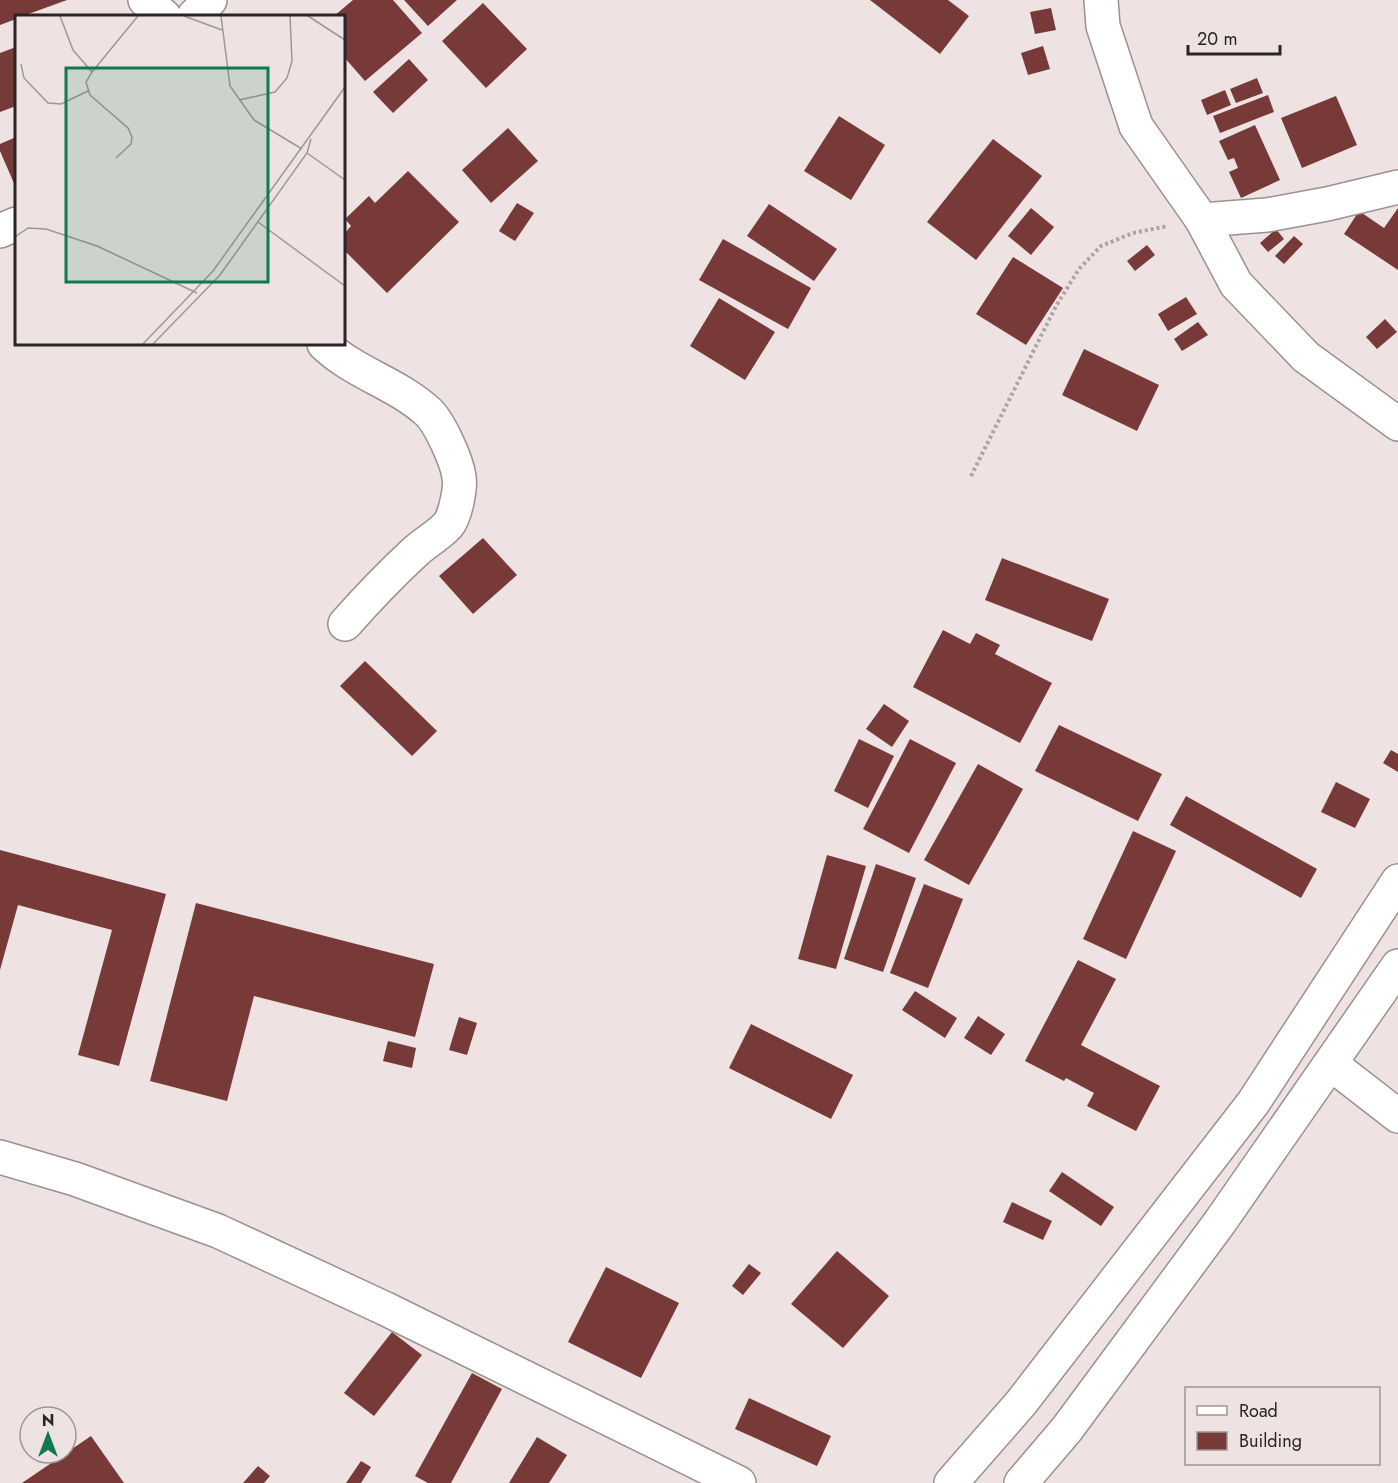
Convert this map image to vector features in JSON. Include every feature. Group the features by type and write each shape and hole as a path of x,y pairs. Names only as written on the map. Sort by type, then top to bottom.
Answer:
{"main road":[{"path":"146,0 163,15"},
{"path":"195,15 210,0"},
{"path":"1101,0 1103,26 1136,126 1202,220 1236,284 1305,357 1398,424"},
{"path":"1202,220 1277,213 1398,187"},
{"path":"0,231 15,224"},
{"path":"325,345 368,376 398,389 429,412 446,440 459,477 456,506 449,524 384,581 345,624"},
{"path":"951,1483 1021,1403 1253,1103 1398,881"},
{"path":"1021,1483 1067,1429 1185,1269 1398,966"},
{"path":"1331,1064 1398,1116"},
{"path":"0,1157 75,1179 218,1231 386,1310 739,1483"}],"path":[{"path":"971,476 1056,306 1079,269 1101,246 1133,232 1202,220"}],"building":[{"path":"0,0 67,0 26,15 15,15 15,19 0,25"},
{"path":"353,0 393,0 422,33 365,81 345,58 345,15 335,15"},
{"path":"404,0 457,0 428,26"},
{"path":"870,0 948,0 969,16 940,54"},
{"path":"483,3 527,49 486,88 442,41"},
{"path":"1051,8 1056,30 1035,34 1030,12"},
{"path":"1043,46 1050,69 1028,75 1021,53"},
{"path":"15,47 15,106 0,112 0,53"},
{"path":"409,59 428,80 393,113 373,92"},
{"path":"1257,78 1263,93 1236,103 1230,89"},
{"path":"1225,90 1231,105 1207,115 1201,100"},
{"path":"1268,95 1274,112 1220,133 1213,116"},
{"path":"1336,96 1357,145 1302,168 1281,118"},
{"path":"839,116 885,145 851,200 804,171"},
{"path":"1255,125 1280,180 1241,198 1229,172 1238,168 1234,158 1228,160 1219,141"},
{"path":"508,128 538,161 491,203 462,170"},
{"path":"15,137 15,186 0,151 0,144"},
{"path":"993,139 1042,176 976,260 927,222"},
{"path":"408,171 459,222 387,293 345,251 345,233 351,226 345,219 369,196 375,203"},
{"path":"517,203 534,213 515,241 499,231"},
{"path":"769,204 837,249 814,281 747,236"},
{"path":"1031,208 1054,227 1031,255 1008,236"},
{"path":"1398,208 1398,270 1344,234 1359,211 1384,228"},
{"path":"1276,229 1284,239 1268,252 1260,243"},
{"path":"1294,236 1303,244 1284,264 1275,256"},
{"path":"723,239 811,288 788,329 699,280"},
{"path":"1147,245 1155,255 1135,271 1127,261"},
{"path":"1013,257 1063,288 1026,345 976,314"},
{"path":"1186,297 1197,314 1168,331 1158,314"},
{"path":"719,298 775,332 745,380 690,346"},
{"path":"1385,319 1397,332 1377,349 1366,337"},
{"path":"1198,322 1208,335 1182,351 1174,339"},
{"path":"1084,349 1159,385 1137,431 1062,395"},
{"path":"483,538 517,575 473,614 439,576"},
{"path":"1002,558 1109,599 1092,641 985,600"},
{"path":"943,630 970,644 976,633 1000,645 995,654 1052,683 1020,743 913,687"},
{"path":"365,661 437,731 412,756 340,686"},
{"path":"884,704 909,721 892,747 866,729"},
{"path":"1059,725 1162,774 1138,821 1035,771"},
{"path":"859,739 894,756 868,808 834,791"},
{"path":"910,739 956,763 909,853 863,829"},
{"path":"1391,750 1398,754 1398,772 1383,763"},
{"path":"978,764 1023,789 969,885 924,860"},
{"path":"1336,782 1370,799 1355,828 1321,812"},
{"path":"1186,796 1317,869 1301,898 1170,825"},
{"path":"1133,831 1176,851 1126,959 1083,939"},
{"path":"0,850 166,894 119,1066 78,1055 112,930 18,905 0,970"},
{"path":"827,855 866,866 836,969 798,959"},
{"path":"876,864 916,878 883,972 844,959"},
{"path":"924,884 963,899 928,988 890,973"},
{"path":"196,903 434,964 415,1037 254,996 227,1101 150,1081"},
{"path":"1078,960 1116,979 1081,1045 1160,1086 1136,1131 1087,1106 1094,1093 1066,1078 1064,1081 1025,1061"},
{"path":"915,991 957,1018 945,1038 902,1010"},
{"path":"978,1016 1005,1034 991,1055 964,1038"},
{"path":"459,1017 477,1023 467,1055 449,1050"},
{"path":"751,1024 853,1075 831,1119 729,1068"},
{"path":"388,1041 416,1048 412,1068 383,1061"},
{"path":"1062,1172 1114,1207 1101,1226 1049,1191"},
{"path":"1012,1202 1052,1221 1043,1240 1003,1222"},
{"path":"837,1251 889,1296 843,1348 791,1304"},
{"path":"749,1264 761,1273 743,1295 732,1286"},
{"path":"606,1267 679,1303 641,1378 568,1342"},
{"path":"392,1332 422,1355 374,1416 344,1393"},
{"path":"472,1373 502,1389 451,1483 428,1483 415,1476"},
{"path":"749,1398 831,1436 817,1466 735,1429"},
{"path":"91,1436 124,1483 22,1483 48,1465 78,1465 78,1445"},
{"path":"537,1437 567,1455 549,1483 509,1483"},
{"path":"361,1461 371,1467 361,1483 346,1483"},
{"path":"258,1466 270,1476 264,1483 243,1483"}]}
